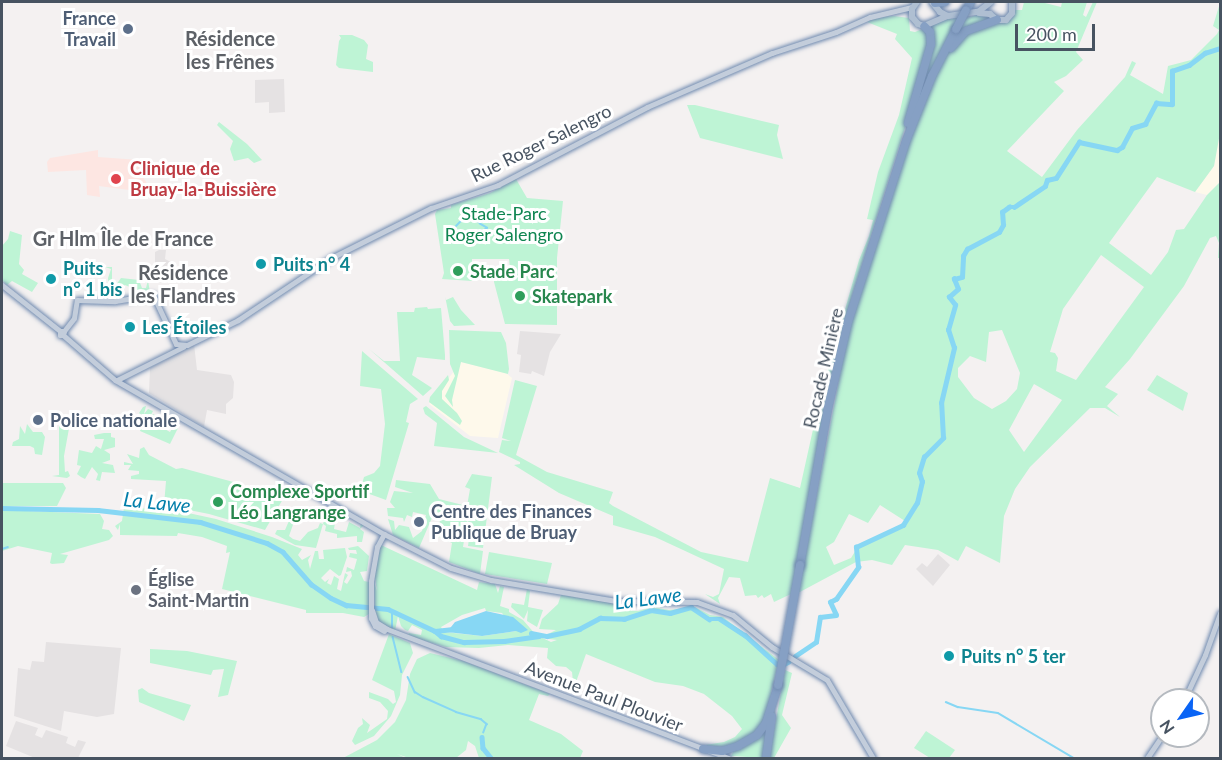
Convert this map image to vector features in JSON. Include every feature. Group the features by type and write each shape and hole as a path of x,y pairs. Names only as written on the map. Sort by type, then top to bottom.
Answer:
{"highway":[{"path":"935,5 945,2"},
{"name":"Rocade Minière","path":"766,759 838,361 863,270 893,179 932,76 971,2"},
{"path":"932,76 960,36 993,17"},
{"path":"893,179 931,44 930,32 924,26"},
{"path":"729,759 731,752 761,731 778,685"},
{"path":"703,748 716,752 738,746"},
{"path":"703,748 719,759"}],"main road":[{"path":"978,12 991,3 993,17"},
{"path":"897,12 912,17 916,23 924,26 948,16 978,12 993,17 1008,18 1013,10 1012,3"},
{"path":"912,17 915,4"},
{"name":"Rue Roger Salengro","path":"117,380 239,320 327,261 431,208 498,185 601,130 758,58 836,32 870,16 897,12 915,4"},
{"path":"935,5 948,16"},
{"path":"935,5 935,21"},
{"path":"2,285 117,380 434,561 470,575 616,601 690,601 712,606 736,617 772,647 827,680 873,759"},
{"path":"61,333 74,318 77,300 115,301 153,295 176,345 173,352"},
{"path":"176,345 187,345"},
{"path":"371,607 373,566 377,547 384,534"},
{"name":"Avenue Paul Plouvier","path":"371,607 372,623 379,629 439,652 471,661"},
{"name":"Avenue Paul Plouvier","path":"371,607 376,622 383,627 729,759"},
{"path":"1190,688 1221,613"}],"shaded area":[{"path":"284,79 285,112 269,113 269,102 255,103 255,80"},
{"path":"1220,133 1220,182 1207,195 1195,192 1214,166"},
{"name":"Clinique de Bruay-la-Buissière","path":"98,150 98,157 139,160 139,169 152,193 99,186 100,197 87,195 86,170 48,172 47,162 50,158"},
{"path":"166,250 165,259 175,264 178,270 166,279 155,277 155,252"},
{"path":"520,331 561,334 550,352 544,376 532,371 531,374 519,372 521,355 517,354"},
{"path":"194,344 197,370 231,375 234,382 233,398 226,404 226,414 207,410 204,427 149,393 150,368"},
{"path":"461,362 506,373 512,378 498,438 470,436 429,404"},
{"path":"938,554 950,565 933,586 916,569 922,563 927,567"},
{"path":"46,642 121,648 114,714 97,717 64,711 61,731 14,716 18,668 30,670 32,661 44,662"},
{"path":"16,721 38,728 35,735 42,738 46,730 68,737 66,743 75,747 78,740 86,742 78,758 35,758 6,746"}],"green space":[{"path":"1024,2 1041,2 1061,7 1062,2 1087,2 1083,15 1086,17 1093,2 1097,2 1076,52 1083,60 1066,76 1054,82 1064,91 1007,151 1042,177 1077,130 1125,77 1132,61 1136,63 1130,75 1163,94 1168,66 1191,60 1217,34 1219,30 1213,26 1220,3 1220,133 1214,166 1195,192 1157,177 1109,243 1151,275 1168,252 1176,230 1184,229 1207,195 1220,182 1220,258 1218,258 1219,243 1216,236 1210,238 1184,286 1130,359 1105,387 1118,394 1107,406 1120,417 1105,408 1090,408 1030,467 1015,489 1004,516 1000,563 966,546 958,561 938,550 905,545 892,565 872,560 856,562 798,593 850,323 908,145 930,86 965,18 982,14 1005,23 1014,16 1015,10 1022,10","holes":["1101,255 1144,287 1076,380 1056,371 1058,358 1055,353 1050,352 1063,309","1002,330 1020,373 1017,389 1006,401 992,409 974,398 958,377 958,368 970,356 986,362 989,332","1034,384 1062,400 1024,452 1009,430","880,505 905,521 902,525 859,545 851,558 834,565 826,547 834,542 849,514 868,523"]},
{"path":"879,17 909,18 910,31 915,32 947,19 958,18 908,129 910,112 853,292 833,367 791,594 774,602 771,594 764,598 762,595 758,598 756,595 745,596 740,578 729,577 718,598 720,604 705,594 713,597 719,594 724,569 655,537 613,525 613,516 559,493 514,465 520,462 499,452 502,440 511,441 502,438 515,380 537,386 516,455 547,472 613,492 609,503 613,506 701,552 748,562 770,478 800,488 820,398 859,260 869,236 873,220 867,219 878,172 899,115 912,58 895,39 897,34 867,22"},
{"path":"339,35 352,35 364,40 368,45 366,59 373,62 373,72 339,68 336,65 341,38"},
{"path":"687,105 779,125 777,135 783,159 700,138"},
{"path":"219,122 247,144 262,160 254,163 248,158 234,161 230,149 233,141 217,125"},
{"name":"Stade-Parc Roger Salengro","path":"516,179 527,198 563,201 557,258 557,325 505,324 494,279 511,278 509,259 472,259 472,281 442,279 444,273 435,214 437,210 451,208 451,205 490,193"},
{"path":"10,231 22,235 19,264 24,270 22,274 38,283 32,292 12,281 7,285 2,280 2,246 8,239"},
{"path":"105,267 112,267 112,284 116,285 121,278 139,280 142,288 146,288 148,280 150,293 137,295 135,289 125,285 116,291 114,297 109,298 108,278 111,269"},
{"path":"445,296 446,300 453,297 475,325 454,326 450,321"},
{"path":"427,307 428,309 441,308 445,360 417,357 412,375 432,388 423,396 369,349 384,361 400,361 397,312 414,312 415,308"},
{"path":"449,330 501,332 506,343 509,369 508,374 461,362 452,400 453,407 445,396 455,376 450,364"},
{"path":"362,351 418,399 410,404 406,422 409,423 386,500 364,492 361,487 364,477 374,473 380,466 385,424 381,389 360,386"},
{"path":"448,375 449,380 442,391 442,399 457,413 462,421 460,425 429,402 430,397"},
{"path":"1157,375 1188,393 1183,411 1147,390"},
{"path":"146,406 144,414 148,409 153,411 150,417 153,414 158,417 164,423 163,428 170,432 174,425 178,428 170,444 140,431 141,428 135,423 139,415 142,415 139,413"},
{"path":"426,406 464,437 498,453 434,446 437,423 425,414 423,408"},
{"path":"70,423 64,456 65,472 68,471 70,476 67,478 52,476 59,475 59,424"},
{"path":"27,424 33,432 42,432 45,437 42,455 35,454 34,448 30,446 12,446 13,442 19,439 20,426 25,434"},
{"path":"111,433 111,437 115,438 115,447 104,450 110,454 110,460 102,463 113,465 115,473 102,472 100,481 96,480 98,474 92,467 85,479 77,474 81,466 77,465 79,450 92,453 96,446 101,449 104,439 95,439 94,435"},
{"name":"Complexe Sportif Léo Langrange","path":"144,447 149,455 176,469 182,468 248,486 267,496 283,499 265,530 209,514 164,505 166,481 131,479 131,476 139,474 139,471 128,470 131,465 124,465 124,462 133,464 127,454 139,458 140,449"},
{"path":"472,474 492,477 483,548 468,546 471,523 467,521 463,547 483,551 480,574 449,562 452,543 437,536 441,515 459,519 455,511 434,513 419,548 393,535 388,519 394,521 395,530 399,525 409,527 413,538 422,531 426,515 413,512 412,517 407,515 404,522 403,518 388,516 387,508 395,508 390,502 394,491 413,493 395,487 396,480 430,484 439,499 467,506 470,489 465,487"},
{"path":"2,483 63,483 66,488 57,506 2,506"},
{"path":"124,507 179,511 216,519 272,537 302,549 298,555 302,560 311,555 308,560 310,569 315,551 318,551 319,559 324,559 323,550 345,548 347,557 341,575 339,576 330,569 321,578 325,582 329,579 327,583 331,585 334,576 339,579 337,589 341,591 345,573 348,575 344,582 347,584 352,576 351,571 346,572 347,567 354,570 357,559 349,557 350,553 357,554 356,550 348,548 358,546 369,556 367,571 360,572 364,581 369,582 369,614 364,617 343,613 306,613 306,610 222,589 230,552 226,553 227,546 202,537 178,533 177,536 120,535 120,524 118,530 115,526 122,521"},
{"path":"2,510 100,514 104,521 102,529 109,530 113,536 109,540 60,554 68,555 64,563 52,564 50,563 52,553 18,546 2,551"},
{"path":"292,514 295,519 289,536 293,539 300,541 308,532 318,528 320,523 323,524 316,548 295,545 275,534 277,530 285,530"},
{"path":"326,514 329,514 327,526 331,516 336,517 334,529 346,532 349,522 360,528 361,523 364,525 360,529 364,532 362,542 357,542 357,536 337,538 337,534 325,531 326,526 323,524"},
{"path":"381,545 477,590 479,582 495,584 498,593 500,586 504,587 500,606 509,609 509,612 523,620 536,635 551,642 557,640 549,639 548,634 556,630 539,629 542,619 558,604 561,595 626,605 628,610 638,611 653,607 669,610 695,607 710,615 723,617 779,660 764,722 757,732 746,739 730,746 710,747 705,745 724,742 735,737 742,729 732,716 704,694 683,686 655,682 586,654 576,682 573,682 572,672 566,667 556,666 547,658 548,648 508,645 479,648 446,647 408,636 409,633 421,635 422,630 412,625 408,631 405,630 398,616 395,631 378,621 375,615 374,582 377,591 374,572","holes":["485,608 486,611 502,613 516,631 482,636 444,632 441,627 462,615"]},
{"path":"489,552 552,563 547,584 485,574"},
{"path":"527,589 530,591 528,607 543,610 537,627 527,621 528,610 524,619 511,607 512,603 524,605"},
{"path":"389,634 410,643 413,653 402,675 400,695 391,716 374,736 355,745 352,741 358,728 363,724 362,718 370,725 367,733 387,719 388,711 380,702 369,698 369,692 388,699 393,704 396,702 394,691 372,680"},
{"path":"150,649 187,651 237,661 228,695 218,697 224,669 213,670 211,675 150,663"},
{"path":"430,653 463,661 550,694 548,696 539,694 529,720 561,734 583,751 580,758 479,758 475,746 468,741 466,750 456,758 409,758 397,754 406,758 343,758 377,740 395,722 406,700 410,674 417,659"},
{"path":"785,670 792,673 782,715 791,728 774,758 769,758"},
{"path":"142,688 149,693 191,705 184,721 139,702 138,690"},
{"path":"768,726 763,758 731,756 734,750"},
{"path":"926,731 955,750 949,758 930,758 914,748"}],"water":[{"path":"486,611 513,617 528,630 521,633 516,631 482,636 447,632 455,622"}],"waterway":[{"name":"La Lawe","path":"795,656 816,642 820,617 836,615 830,602 836,599 858,567 856,547 903,525 917,503 922,482 919,473 924,457 943,438 941,403 954,348 948,330 955,305 949,297 958,289 954,279 962,277 963,256 967,249 999,232 1003,225 1002,212 1009,207 1014,207 1045,186 1047,180 1056,178 1079,142 1117,150 1122,147 1132,128 1145,124 1156,103 1172,104 1172,71 1189,65 1205,53 1220,48"},
{"path":"462,220 473,219 479,222"},
{"path":"456,226 461,221"},
{"path":"475,237 487,228 480,224"},
{"name":"La Lawe","path":"2,508 98,510 200,522 267,543 283,552 311,584 346,605 388,609 435,631 453,629"},
{"path":"2,549 8,547"},
{"name":"La Lawe","path":"531,633 547,636 579,629 600,618 624,619 651,610 670,613 691,607 709,619 720,619 745,635 777,664 782,665 788,662"},
{"path":"392,611 392,628"},
{"path":"435,631 441,636 464,642 504,641 539,636"},
{"path":"393,637 402,672"},
{"path":"408,677 415,692 423,697 456,712 481,719 487,724 484,732"},
{"path":"946,702 958,707 998,713 1074,758"},
{"path":"482,737 483,748 491,758"}],"place":[{"name":"France Travail","path":"128,29"},
{"name":"Clinique de Bruay-la-Buissière","path":"116,179"},
{"name":"Puits n° 4","path":"261,264"},
{"name":"Stade Parc","path":"458,271"},
{"name":"Puits n° 1 bis","path":"51,279"},
{"name":"Skatepark","path":"520,296"},
{"name":"Les Étoiles","path":"130,327"},
{"name":"Police nationale","path":"38,420"},
{"name":"Complexe Sportif Léo Langrange","path":"218,502"},
{"name":"Centre des Finances Publique de Bruay","path":"419,522"},
{"name":"Église Saint-Martin","path":"136,590"},
{"name":"Puits n° 5 ter","path":"949,656"}],"district":[{"name":"Résidence les Frênes","path":"230,50"},
{"name":"Gr Hlm Île de France","path":"123,238"},
{"name":"Résidence les Flandres","path":"183,284"}]}
